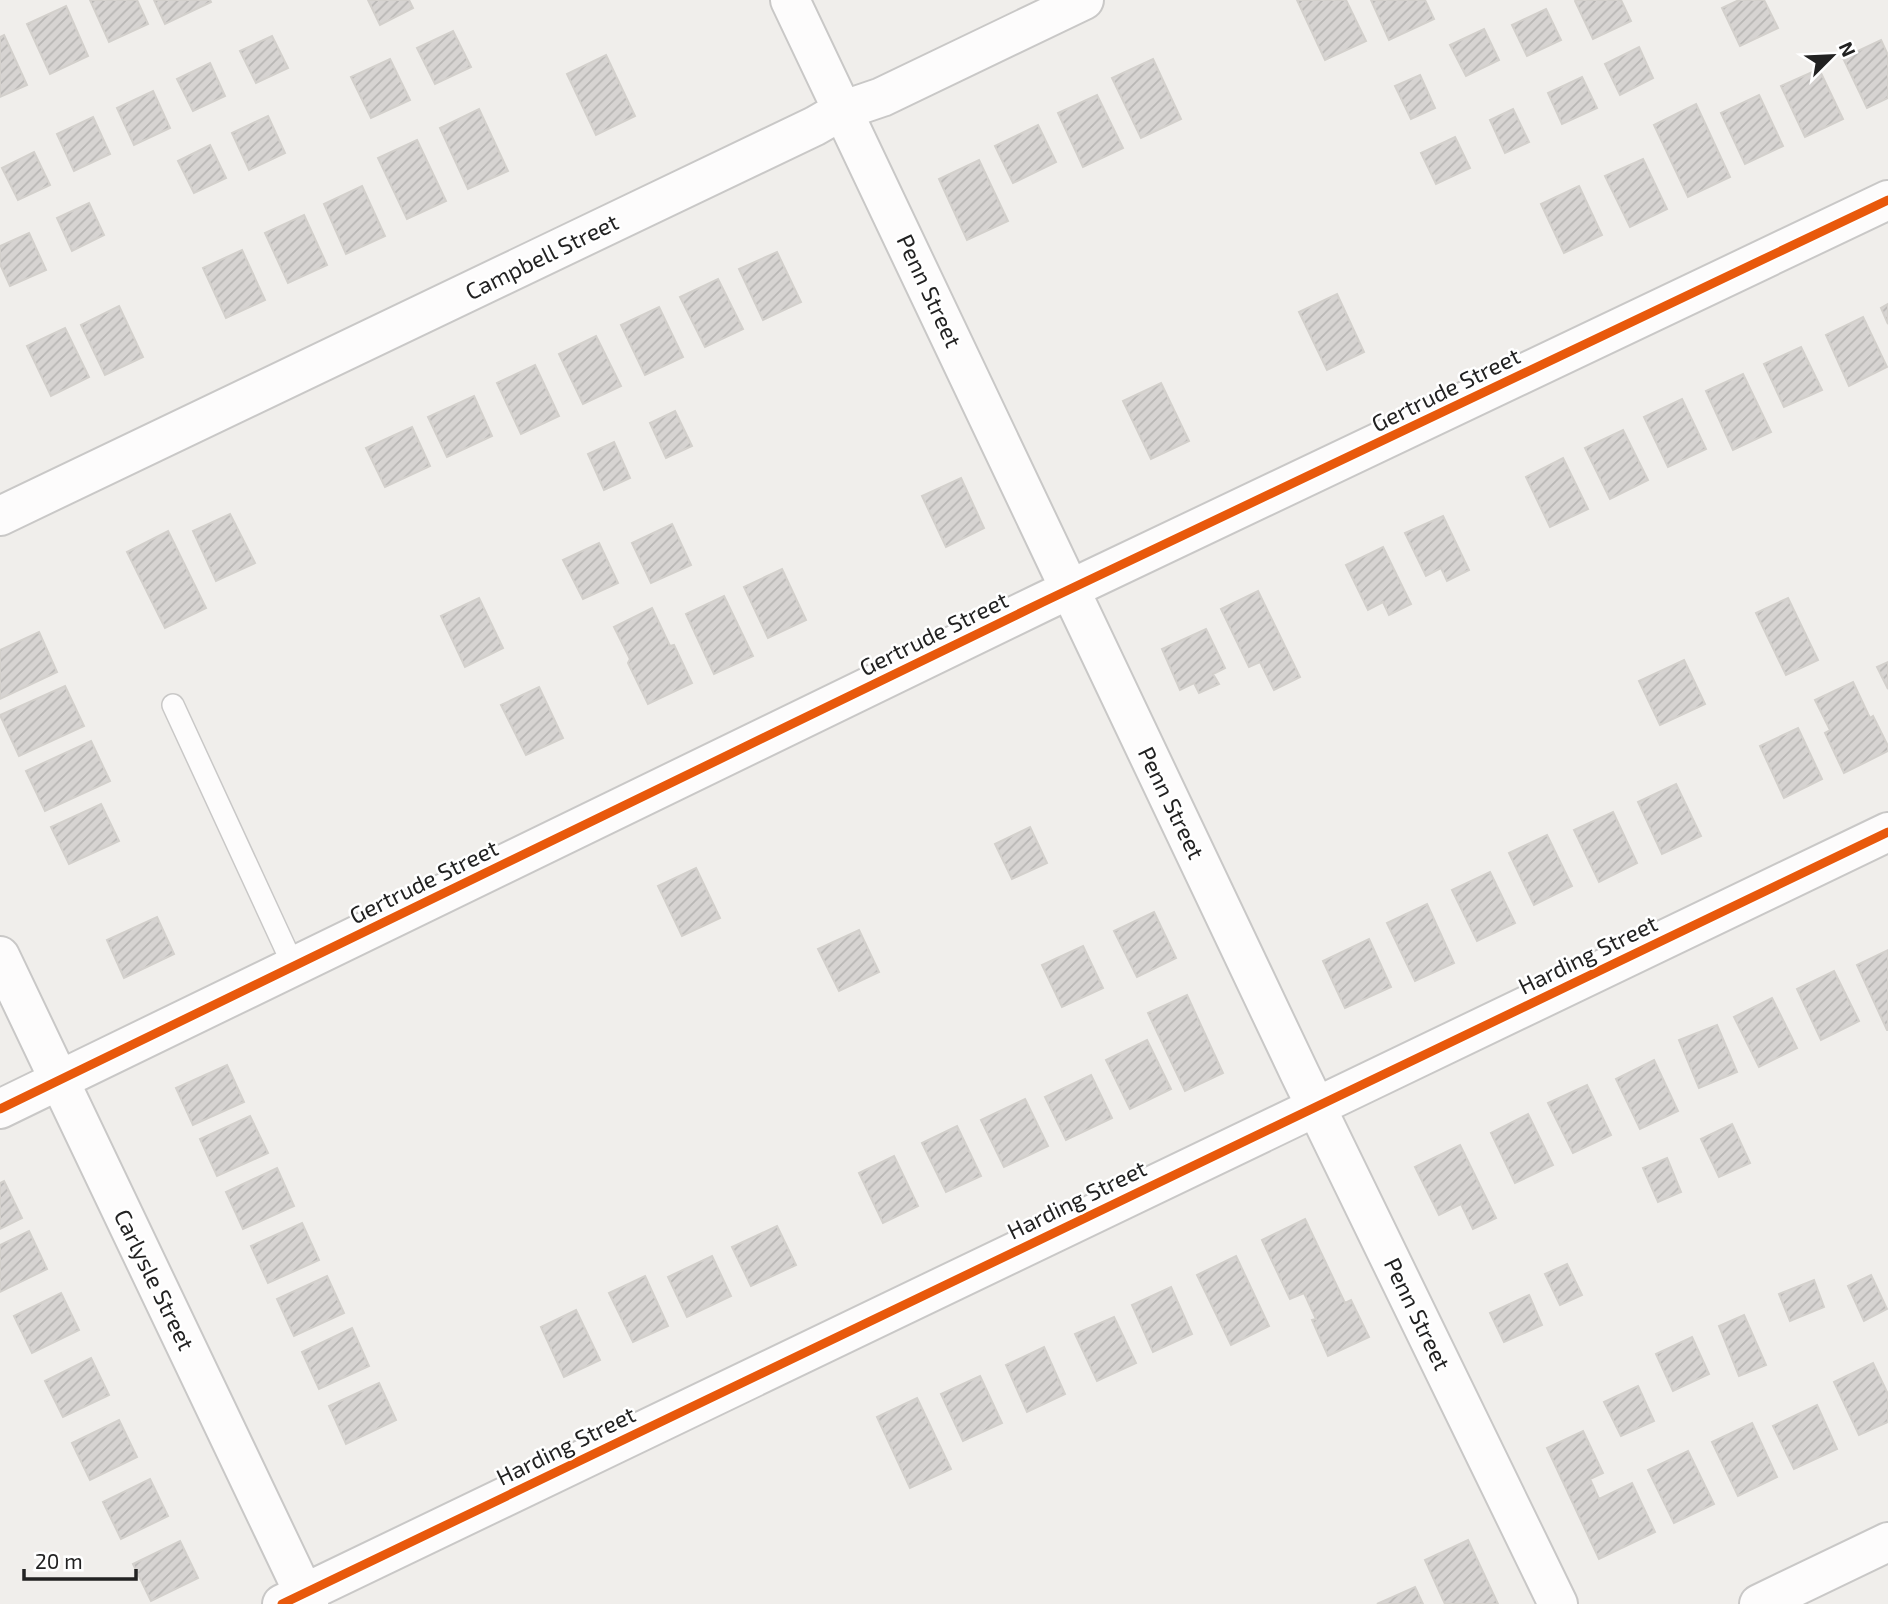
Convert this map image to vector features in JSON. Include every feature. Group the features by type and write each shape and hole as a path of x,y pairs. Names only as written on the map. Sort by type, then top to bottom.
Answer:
{"street":[{"name":"Penn Street","path":"790,0 1316,1107 1558,1604"},
{"name":"Campbell Street","path":"0,516 815,126 841,111 883,97 1084,0"},
{"name":"Gertrude Street","path":"0,1109 1069,590 1888,200"},
{"name":"Harding Street","path":"299,1600 1888,832"},
{"name":"Carlysle Street","path":"0,956 299,1600"},
{"path":"1759,1604 1888,1542"}],"lane":[{"path":"173,705 294,967"}],"building":[{"path":"90,0 137,0 148,24 109,42"},
{"path":"154,0 210,0 211,2 165,24"},
{"path":"368,0 409,0 413,8 380,25"},
{"path":"1297,0 1346,0 1366,41 1325,60"},
{"path":"1371,0 1425,0 1434,19 1389,40"},
{"path":"1576,0 1621,0 1631,21 1593,39"},
{"path":"1739,0 1764,0 1778,28 1740,46 1722,8"},
{"path":"66,6 88,56 50,74 27,24"},
{"path":"1546,9 1561,40 1527,56 1512,25"},
{"path":"1484,29 1499,60 1466,76 1450,45"},
{"path":"453,31 471,67 435,84 417,48"},
{"path":"4,35 27,85 0,97 0,37"},
{"path":"272,36 288,68 256,83 240,51"},
{"path":"1881,40 1888,55 1888,98 1867,108 1843,58"},
{"path":"1639,47 1653,78 1620,95 1605,64"},
{"path":"606,55 635,116 596,135 567,74"},
{"path":"390,59 410,100 371,118 351,77"},
{"path":"1153,59 1181,119 1141,138 1112,78"},
{"path":"210,63 225,96 193,111 177,79"},
{"path":"1819,69 1843,119 1805,137 1781,86"},
{"path":"1420,75 1435,108 1411,119 1395,86"},
{"path":"1582,77 1597,108 1562,124 1548,93"},
{"path":"153,91 170,128 134,145 117,108"},
{"path":"1097,95 1123,148 1083,167 1058,113"},
{"path":"1759,95 1783,146 1745,164 1721,113"},
{"path":"1696,104 1730,177 1688,197 1654,125"},
{"path":"479,109 508,171 468,189 440,128"},
{"path":"1513,109 1529,142 1505,153 1490,120"},
{"path":"268,116 285,153 249,170 232,133"},
{"path":"93,117 110,154 74,171 57,134"},
{"path":"1038,125 1056,162 1013,183 995,146"},
{"path":"1455,137 1470,168 1436,184 1421,153"},
{"path":"417,140 446,201 407,219 378,158"},
{"path":"210,145 226,178 194,193 178,161"},
{"path":"34,152 50,185 18,200 2,168"},
{"path":"1643,159 1667,209 1630,227 1605,176"},
{"path":"979,160 1008,221 967,240 939,179"},
{"path":"362,186 385,236 346,254 324,204"},
{"path":"1579,186 1602,235 1564,253 1541,204"},
{"path":"89,203 104,235 72,251 57,218"},
{"path":"304,215 327,265 288,283 265,233"},
{"path":"29,233 46,270 10,286 0,264 0,246"},
{"path":"242,250 265,300 226,318 203,268"},
{"path":"777,252 801,302 763,320 739,269"},
{"path":"718,279 743,329 705,347 680,297"},
{"path":"1337,294 1364,352 1327,370 1299,312"},
{"path":"1888,304 1888,324 1881,308"},
{"path":"119,306 143,357 105,375 81,325"},
{"path":"659,307 683,357 645,375 621,325"},
{"path":"1863,317 1887,367 1849,386 1826,335"},
{"path":"65,328 89,377 51,396 27,346"},
{"path":"596,336 621,386 583,404 559,354"},
{"path":"1801,347 1822,390 1784,407 1764,364"},
{"path":"535,365 559,416 521,434 497,383"},
{"path":"1743,374 1771,432 1733,450 1706,391"},
{"path":"1161,383 1189,441 1151,459 1123,401"},
{"path":"474,396 492,436 447,457 428,417"},
{"path":"1682,399 1706,449 1668,467 1644,417"},
{"path":"675,411 692,446 666,458 650,423"},
{"path":"412,427 430,466 385,487 366,448"},
{"path":"1623,430 1648,480 1610,499 1585,448"},
{"path":"614,442 630,478 604,490 588,454"},
{"path":"1563,458 1588,509 1550,527 1526,477"},
{"path":"961,478 984,528 946,547 922,496"},
{"path":"230,514 255,563 216,581 193,531"},
{"path":"1443,516 1469,570 1447,581 1441,568 1426,576 1405,533"},
{"path":"672,524 691,565 651,583 632,543"},
{"path":"168,531 206,608 165,628 127,552"},
{"path":"599,543 618,583 583,599 563,560"},
{"path":"1383,547 1411,604 1389,615 1383,602 1368,610 1346,565"},
{"path":"782,569 806,620 768,638 744,587"},
{"path":"1258,591 1300,677 1274,690 1260,662 1249,667 1221,609"},
{"path":"724,596 753,656 714,674 686,614"},
{"path":"479,598 503,648 465,667 441,616"},
{"path":"1788,598 1818,660 1786,675 1756,613"},
{"path":"652,608 692,683 648,704 614,627"},
{"path":"1206,629 1225,668 1213,674 1219,684 1199,693 1194,683 1180,690 1162,649"},
{"path":"39,632 57,672 0,699 0,650"},
{"path":"1684,660 1705,704 1660,725 1639,681"},
{"path":"1888,662 1888,689 1877,667"},
{"path":"1853,682 1870,718 1873,716 1888,751 1844,773 1825,733 1830,730 1815,700"},
{"path":"65,686 84,726 19,756 0,715"},
{"path":"539,687 563,738 526,755 501,705"},
{"path":"1798,728 1822,779 1784,798 1760,746"},
{"path":"91,741 110,781 45,811 26,771"},
{"path":"1676,784 1701,836 1662,854 1638,802"},
{"path":"101,804 119,841 69,864 51,827"},
{"path":"1613,812 1637,863 1599,882 1574,830"},
{"path":"1030,827 1047,863 1012,879 995,844"},
{"path":"1547,835 1572,886 1534,905 1509,853"},
{"path":"696,868 720,918 682,936 658,886"},
{"path":"1490,872 1515,923 1477,941 1452,890"},
{"path":"1427,904 1454,963 1415,981 1387,923"},
{"path":"1154,912 1176,958 1137,977 1114,931"},
{"path":"157,917 174,954 124,978 107,940"},
{"path":"859,930 879,972 839,991 818,949"},
{"path":"1369,939 1391,987 1345,1008 1323,961"},
{"path":"1083,946 1103,988 1062,1007 1042,965"},
{"path":"1888,950 1888,1030 1887,1030 1857,965"},
{"path":"1834,971 1859,1021 1821,1040 1797,989"},
{"path":"1187,995 1223,1073 1185,1091 1148,1013"},
{"path":"1772,998 1797,1048 1759,1067 1734,1017"},
{"path":"1717,1025 1737,1072 1699,1088 1679,1040"},
{"path":"1147,1040 1171,1089 1130,1109 1106,1060"},
{"path":"1654,1060 1678,1111 1640,1129 1616,1079"},
{"path":"227,1065 244,1102 193,1125 176,1088"},
{"path":"1091,1075 1112,1118 1066,1140 1045,1097"},
{"path":"1587,1085 1611,1135 1573,1153 1548,1103"},
{"path":"1025,1099 1048,1146 1004,1167 981,1120"},
{"path":"1528,1114 1553,1165 1515,1183 1491,1133"},
{"path":"250,1116 268,1153 217,1176 200,1139"},
{"path":"1732,1124 1750,1163 1719,1177 1701,1139"},
{"path":"957,1126 981,1176 946,1192 922,1143"},
{"path":"1460,1145 1496,1218 1473,1229 1461,1204 1439,1215 1415,1167"},
{"path":"894,1156 918,1206 883,1223 859,1173"},
{"path":"1667,1158 1681,1192 1658,1202 1643,1168"},
{"path":"277,1168 294,1206 243,1229 226,1192"},
{"path":"4,1181 22,1218 0,1229 0,1183"},
{"path":"1305,1219 1345,1303 1351,1300 1369,1337 1328,1356 1312,1320 1316,1319 1304,1293 1290,1299 1262,1240"},
{"path":"302,1223 319,1260 268,1283 251,1246"},
{"path":"777,1226 796,1265 751,1286 732,1247"},
{"path":"29,1231 47,1269 0,1292 0,1245"},
{"path":"712,1256 731,1296 687,1317 668,1277"},
{"path":"1236,1256 1269,1326 1231,1345 1197,1275"},
{"path":"1567,1264 1582,1295 1560,1305 1545,1274"},
{"path":"1871,1275 1887,1309 1864,1321 1848,1286"},
{"path":"327,1276 344,1313 294,1336 277,1299"},
{"path":"645,1276 668,1326 633,1342 609,1293"},
{"path":"1814,1280 1824,1307 1790,1321 1779,1294"},
{"path":"1171,1287 1192,1334 1153,1352 1132,1305"},
{"path":"61,1293 79,1330 32,1353 14,1316"},
{"path":"1529,1295 1542,1325 1504,1342 1490,1313"},
{"path":"576,1310 600,1360 564,1377 541,1327"},
{"path":"1744,1315 1766,1365 1739,1376 1719,1326"},
{"path":"1114,1317 1136,1363 1097,1381 1075,1334"},
{"path":"352,1328 369,1366 319,1389 302,1352"},
{"path":"1692,1337 1709,1374 1673,1391 1656,1354"},
{"path":"1044,1347 1065,1394 1027,1412 1006,1365"},
{"path":"91,1358 109,1395 63,1417 45,1381"},
{"path":"1873,1363 1888,1394 1888,1422 1859,1435 1834,1382"},
{"path":"980,1376 1002,1423 963,1441 941,1394"},
{"path":"379,1383 396,1420 346,1444 329,1406"},
{"path":"1638,1386 1654,1421 1621,1436 1604,1402"},
{"path":"917,1398 951,1469 910,1488 877,1417"},
{"path":"1817,1405 1837,1449 1794,1469 1773,1426"},
{"path":"119,1420 137,1457 90,1480 72,1443"},
{"path":"1752,1423 1777,1477 1738,1496 1712,1442"},
{"path":"1583,1431 1603,1473 1590,1479 1599,1499 1632,1483 1655,1532 1599,1559 1547,1448"},
{"path":"1688,1451 1714,1504 1674,1523 1648,1470"},
{"path":"150,1479 168,1516 121,1539 103,1502"},
{"path":"1468,1540 1498,1604 1445,1604 1425,1560"},
{"path":"180,1541 198,1578 151,1601 133,1564"},
{"path":"1415,1587 1423,1604 1377,1604"}],"cycle path":[{"path":"0,1109 1043,602 1888,200"},
{"path":"282,1604 1888,832"}]}
